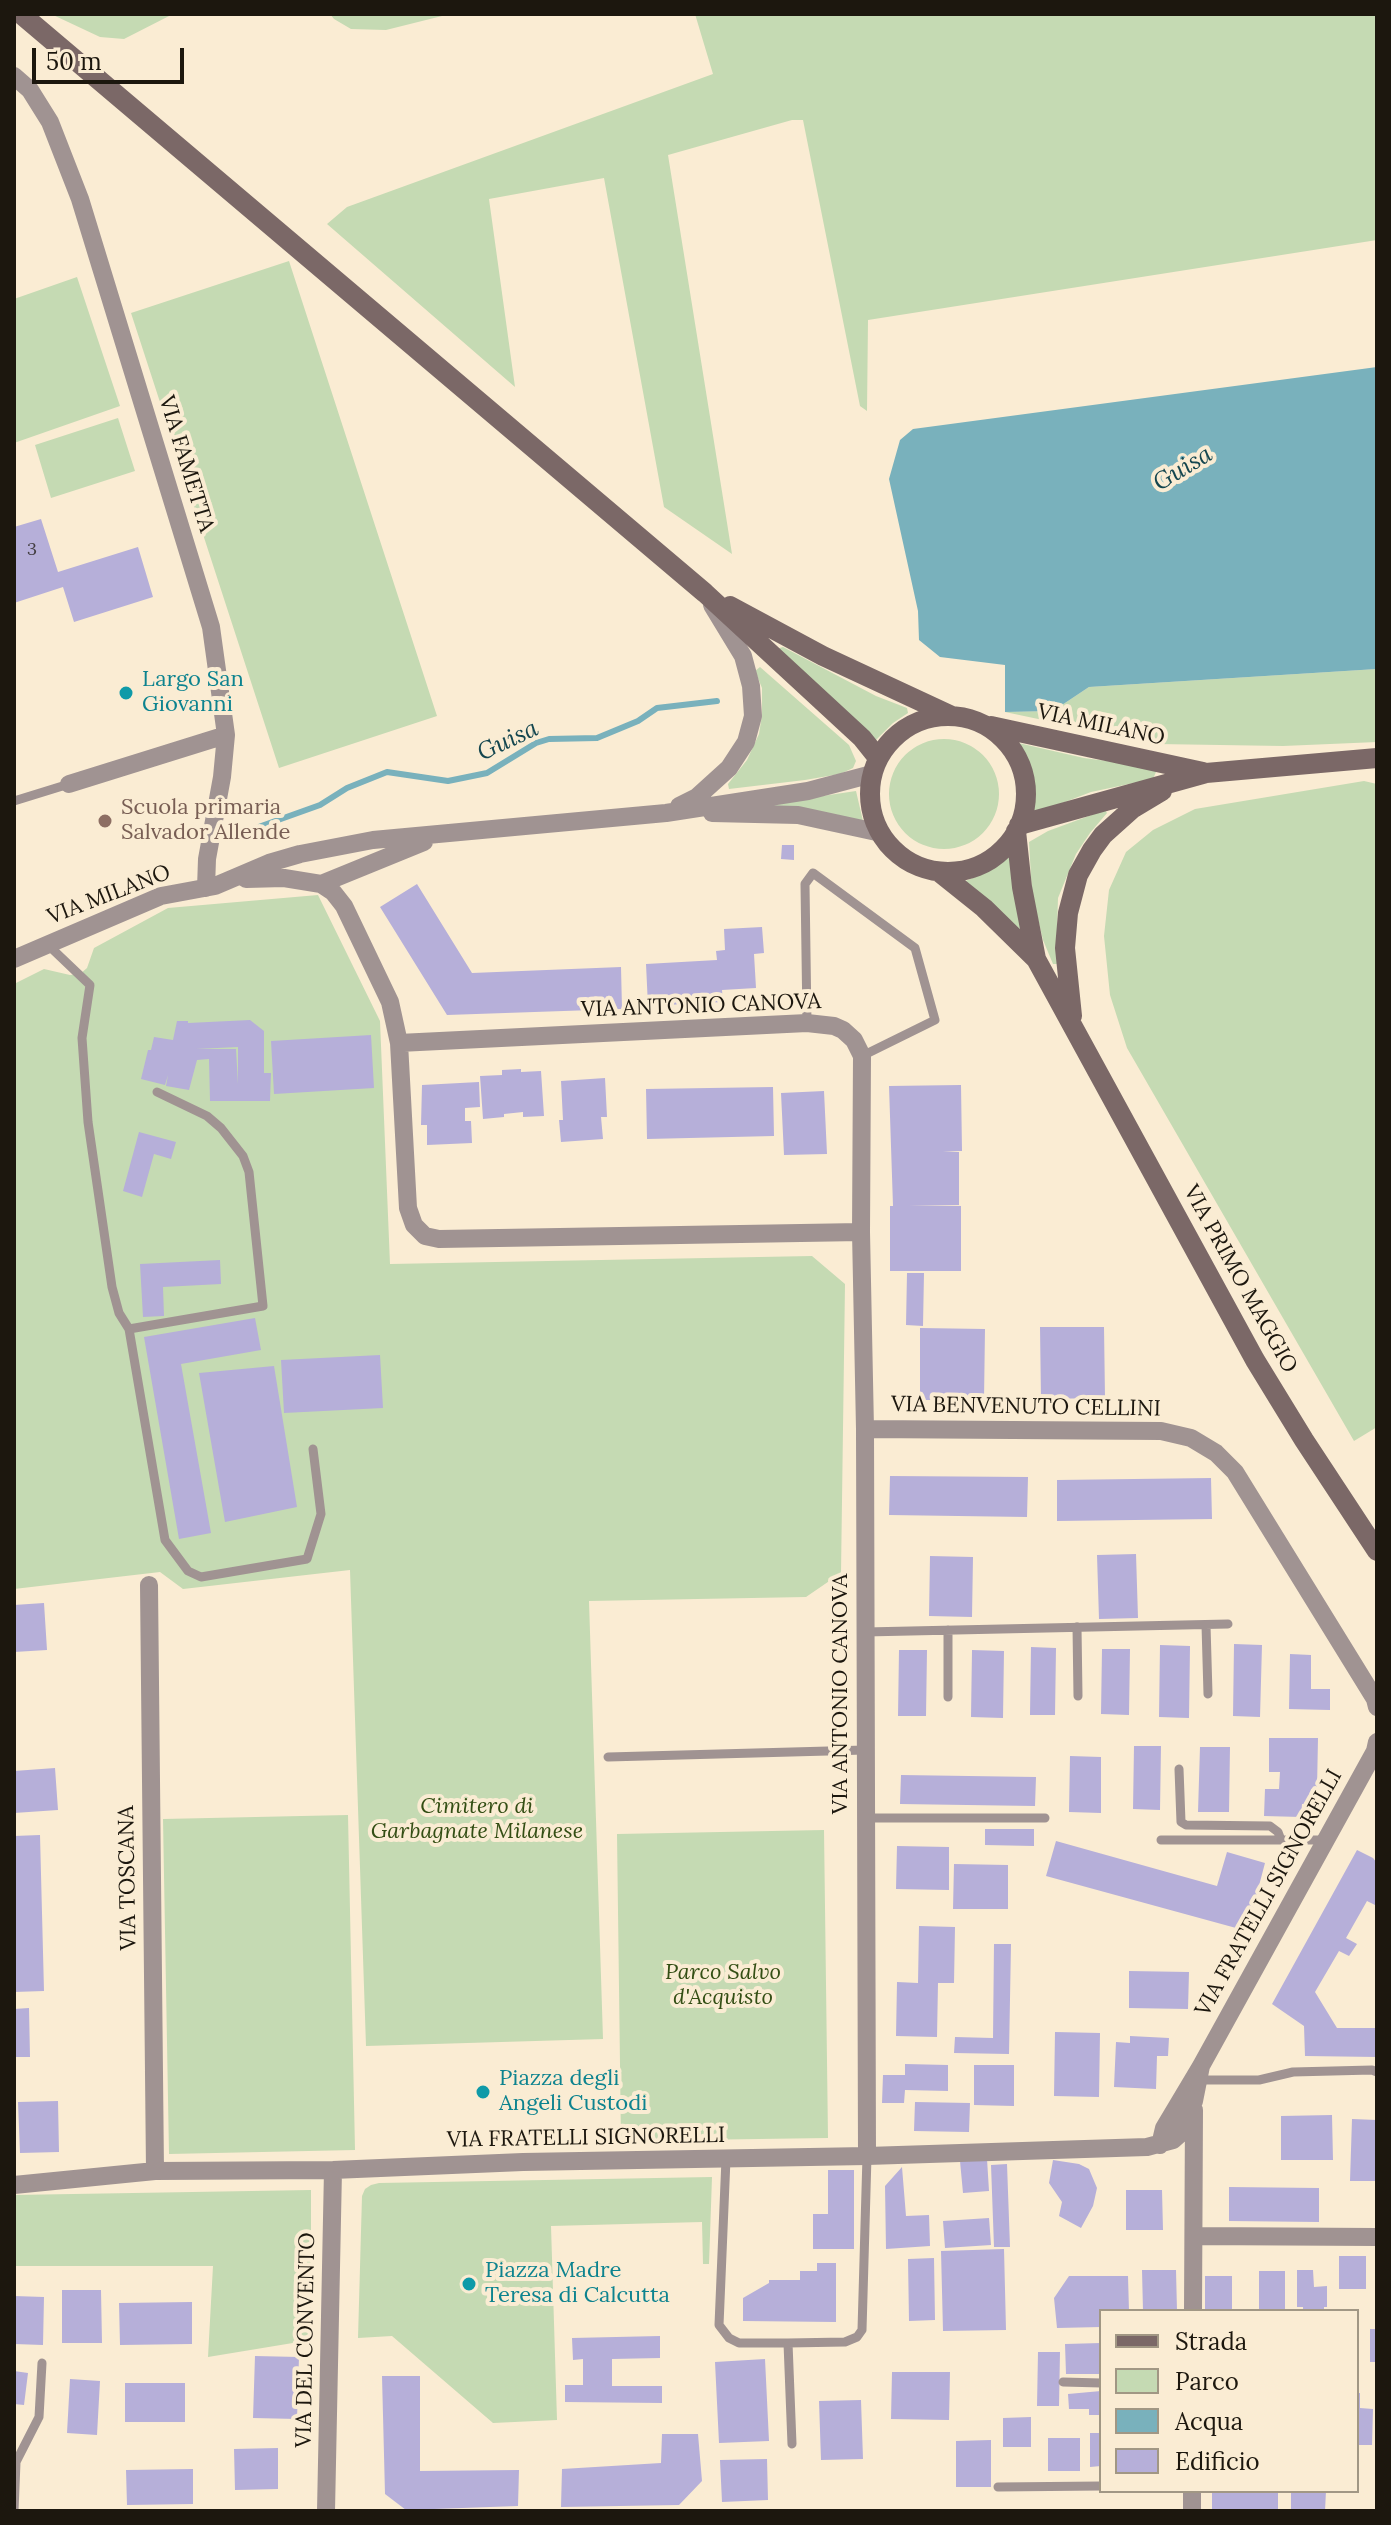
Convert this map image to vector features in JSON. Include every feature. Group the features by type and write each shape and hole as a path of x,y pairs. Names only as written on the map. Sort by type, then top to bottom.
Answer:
{"street":[{"path":"21,14 705,593 862,738 875,766"},
{"name":"VIA FAMETTA","path":"14,76 30,90 50,122 80,199 211,627 226,735 222,777 207,859 215,885"},
{"path":"705,593 823,656 952,716 985,725 1008,743 1022,768 1026,797 1018,828 997,855 983,863 969,869 939,872 911,863 899,855 881,833 871,804 875,766 897,735 922,720 952,716"},
{"path":"666,813 697,797 729,768 746,742 753,716 751,686 743,656 705,593"},
{"name":"VIA MILANO","path":"985,725 1206,773"},
{"path":"69,784 226,735"},
{"name":"VIA MILANO","path":"1018,828 1206,773 1377,758"},
{"name":"VIA MILANO","path":"215,885 269,863 342,845 666,813 808,791 875,766"},
{"name":"VIA PRIMO MAGGIO","path":"1073,1024 1065,948 1073,890 1084,863 1103,835 1132,809 1159,792 1206,773"},
{"name":"VIA MILANO","path":"666,813 798,815 881,833"},
{"name":"VIA PRIMO MAGGIO","path":"1018,828 1022,887 1036,959"},
{"name":"VIA MILANO","path":"14,959 161,896 267,877 321,884 449,833"},
{"path":"342,845 325,863 321,884 333,892 344,906 390,1002 399,1043 408,1208 414,1225 425,1236 439,1239 861,1232"},
{"path":"344,906 344,895 353,871"},
{"name":"VIA PRIMO MAGGIO","path":"939,872 984,908 1036,959 1255,1360 1377,1551"},
{"name":"VIA ANTONIO CANOVA","path":"399,1043 807,1023 843,1030 854,1040 862,1056 867,2156"},
{"name":"VIA BENVENUTO CELLINI","path":"865,1429 1161,1431 1191,1438 1216,1453 1235,1472 1375,1699 1377,1707"},
{"name":"VIA TOSCANA","path":"149,1585 155,2171"},
{"name":"VIA FRATELLI SIGNORELLI","path":"1160,2145 1164,2128 1197,2075 1375,1751 1377,1742"},
{"name":"VIA FRATELLI SIGNORELLI","path":"14,2185 155,2171 333,2170 523,2162 1128,2148 1160,2145 1182,2132 1194,2101 1197,2075"},
{"path":"1193,2309 1194,2101"},
{"name":"VIA DEL CONVENTO","path":"326,2511 333,2170"},
{"path":"1194,2236 1377,2237"}],"lane":[{"path":"14,801 69,784"},
{"path":"807,1023 805,884 813,873 915,948 935,1020 862,1056"},
{"path":"47,944 90,985 82,1038 88,1122 112,1287 119,1313 129,1329 165,1540 188,1571 201,1577 307,1559 321,1514 313,1449"},
{"path":"129,1329 263,1306 249,1172 243,1156 207,1116 157,1092"},
{"path":"865,1632 1228,1624"},
{"path":"1206,1625 1208,1694"},
{"path":"1077,1627 1078,1696"},
{"path":"948,1630 948,1697"},
{"path":"608,1757 865,1750"},
{"path":"1179,1769 1181,1822 1186,1825 1270,1826 1278,1832 1281,1840"},
{"path":"865,1818 1045,1818"},
{"path":"1161,1840 1325,1840"},
{"path":"1197,2075 1259,2080 1293,2072 1377,2072"},
{"path":"726,2159 719,2325 729,2338 739,2343 845,2342 857,2337 862,2330 867,2156"},
{"path":"788,2343 792,2444"},
{"path":"14,2511 16,2462 39,2417 42,2363"},
{"path":"1063,2382 1099,2383"},
{"path":"998,2487 1099,2486"}],"green space":[{"path":"51,14 173,14 124,39 100,37"},
{"path":"330,14 450,14 386,30 351,29"},
{"path":"695,14 1377,14 1377,240 868,320 867,411 860,406 803,120 792,120 668,155 732,554 664,507 604,178 489,199 515,387 327,224 347,207 713,74"},
{"path":"289,261 437,716 279,768 131,313"},
{"path":"77,277 120,406 14,443 14,299"},
{"path":"118,418 135,471 51,498 35,445"},
{"path":"783,647 876,696 907,708 908,713 875,741 776,649"},
{"path":"760,667 849,745 856,761 853,768 840,774 805,780 729,789 728,784 747,760 759,734 762,688 755,671"},
{"path":"1377,669 1377,742 1283,746 1157,744 1005,712 1053,711 1089,687"},
{"path":"944,739 965,744 983,755 994,773 999,794 994,815 983,833 965,844 944,849 923,844 905,833 894,815 889,794 894,773 905,755 923,744"},
{"path":"1014,742 1084,758 1153,767 1156,772 1153,779 1091,792 1031,815 1034,798 1032,776 1026,757"},
{"path":"1364,781 1377,784 1377,1427 1354,1441 1127,1048 1110,995 1104,936 1109,890 1126,852 1153,830 1195,809"},
{"path":"856,791 863,821 756,807 768,804"},
{"path":"1105,810 1107,813 1076,854 1058,898 1059,964 1053,964 1043,940 1032,894 1029,842 1048,831"},
{"path":"1007,856 1023,929 1019,932 963,882 987,872"},
{"name":"Cimitero di Garbagnate Milanese","path":"318,895 380,1021 390,1264 812,1256 845,1284 841,1573 806,1597 589,1601 603,2039 366,2046 350,1570 183,1589 160,1572 14,1589 14,984 44,969 80,974 87,968 94,948 168,908"},
{"path":"348,1815 355,2150 169,2154 163,1819"},
{"name":"Parco Salvo d'Acquisto","path":"824,1830 828,2138 621,2141 617,1834"},
{"path":"712,2177 709,2264 703,2264 702,2222 551,2226 557,2420 493,2423 392,2336 358,2338 362,2196 371,2185"},
{"path":"311,2190 311,2340 208,2357 213,2266 14,2266 14,2195"}],"water":[{"path":"1377,367 1377,669 1089,687 1053,711 1005,712 1005,665 940,657 919,640 918,611 889,479 900,440 913,429"}],"building":[{"path":"41,519 58,572 138,547 153,597 74,622 63,587 14,603 14,527"},
{"path":"782,845 794,845 794,860 781,859"},
{"path":"417,884 472,973 621,967 622,1009 447,1015 380,907"},
{"path":"762,927 764,953 754,954 756,988 722,990 723,1002 648,1006 646,964 717,960 716,951 725,950 724,929"},
{"path":"250,1020 264,1031 264,1073 271,1073 270,1101 210,1101 209,1059 197,1060 189,1090 166,1086 168,1075 165,1085 141,1079 154,1037 173,1040 177,1021","holes":["238,1047 238,1084 236,1049 196,1049"]},
{"path":"371,1035 374,1088 274,1094 271,1041"},
{"path":"521,1069 521,1072 541,1071 544,1116 523,1117 523,1112 483,1119 480,1076 502,1075 502,1070"},
{"path":"605,1078 607,1117 601,1117 603,1139 561,1142 561,1081"},
{"path":"479,1082 480,1107 465,1108 465,1121 471,1121 472,1143 427,1145 427,1125 421,1125 422,1085"},
{"path":"961,1085 962,1151 943,1151 959,1152 959,1205 909,1205 961,1206 961,1271 890,1271 890,1206 893,1206 889,1086"},
{"path":"773,1087 774,1136 647,1139 646,1089"},
{"path":"824,1091 827,1154 784,1155 781,1093"},
{"path":"139,1132 176,1142 171,1159 154,1154 142,1197 123,1191"},
{"path":"220,1260 221,1284 163,1287 164,1316 143,1317 140,1264"},
{"path":"907,1273 924,1273 923,1326 906,1325"},
{"path":"255,1318 261,1350 181,1364 211,1533 179,1539 144,1337"},
{"path":"1040,1327 1104,1327 1105,1398 1041,1399"},
{"path":"920,1328 985,1329 984,1400 920,1400"},
{"path":"380,1355 383,1408 284,1413 281,1360"},
{"path":"274,1366 297,1507 225,1522 199,1373"},
{"path":"890,1476 1028,1477 1027,1517 889,1515"},
{"path":"1211,1478 1212,1519 1057,1521 1057,1480"},
{"path":"1136,1554 1138,1618 1099,1619 1097,1555"},
{"path":"930,1556 973,1557 972,1617 929,1616"},
{"path":"44,1603 47,1650 14,1652 14,1605"},
{"path":"1234,1644 1262,1645 1260,1717 1233,1716"},
{"path":"1160,1645 1190,1646 1189,1718 1159,1717"},
{"path":"1031,1647 1056,1648 1055,1715 1030,1715"},
{"path":"1102,1649 1130,1649 1129,1715 1101,1714"},
{"path":"899,1650 927,1650 926,1716 898,1716"},
{"path":"972,1650 1004,1651 1003,1718 971,1717"},
{"path":"1290,1654 1311,1655 1311,1689 1330,1689 1330,1710 1289,1709"},
{"path":"1269,1738 1318,1738 1317,1789 1311,1789 1310,1804 1302,1804 1301,1817 1264,1816 1265,1789 1279,1789 1280,1772 1269,1772"},
{"path":"1134,1746 1161,1746 1160,1810 1133,1809"},
{"path":"1200,1747 1230,1747 1229,1812 1198,1812"},
{"path":"1070,1756 1101,1757 1101,1813 1069,1812"},
{"path":"55,1768 58,1810 14,1813 14,1771"},
{"path":"901,1775 1036,1777 1035,1806 900,1804"},
{"path":"985,1829 1034,1829 1034,1846 985,1845"},
{"path":"40,1835 44,1991 14,1992 14,1836"},
{"path":"1056,1841 1217,1886 1227,1852 1265,1863 1247,1931 1046,1876"},
{"path":"897,1846 949,1847 949,1890 896,1889"},
{"path":"1357,1850 1377,1863 1377,1906 1367,1901 1346,1938 1357,1944 1349,1956 1339,1951 1315,1992 1337,2028 1377,2028 1377,2057 1305,2056 1304,2026 1272,2004"},
{"path":"954,1864 1008,1865 1008,1909 953,1909"},
{"path":"919,1926 955,1927 954,1983 938,1983 937,2037 896,2036 897,1982 918,1983"},
{"path":"994,1944 1011,1944 1009,2054 954,2053 955,2037 993,2038"},
{"path":"1129,1971 1189,1972 1188,2009 1129,2008"},
{"path":"29,2008 30,2057 14,2057 14,2009"},
{"path":"1055,2032 1100,2033 1099,2097 1054,2096"},
{"path":"1130,2036 1169,2038 1168,2056 1157,2056 1156,2089 1114,2087 1116,2042 1130,2043"},
{"path":"905,2064 948,2065 948,2091 905,2090 904,2103 882,2103 883,2075 905,2075"},
{"path":"974,2065 1014,2065 1014,2106 974,2105"},
{"path":"58,2101 59,2152 20,2153 18,2102"},
{"path":"915,2102 970,2103 969,2132 914,2131"},
{"path":"1332,2115 1333,2160 1281,2160 1281,2116"},
{"path":"1352,2119 1377,2120 1377,2181 1350,2181"},
{"path":"987,2159 989,2191 963,2193 960,2161"},
{"path":"1053,2160 1079,2164 1089,2169 1097,2188 1093,2206 1081,2228 1059,2216 1062,2202 1049,2183"},
{"path":"1007,2164 1010,2247 994,2247 991,2165"},
{"path":"902,2167 906,2216 929,2215 930,2246 886,2249 885,2186"},
{"path":"828,2170 854,2170 854,2249 813,2249 813,2214 828,2214"},
{"path":"1229,2187 1319,2188 1319,2222 1229,2221"},
{"path":"1126,2190 1162,2190 1163,2230 1126,2230"},
{"path":"989,2218 991,2245 945,2248 943,2221"},
{"path":"1004,2249 1006,2330 943,2331 941,2251"},
{"path":"1339,2256 1366,2256 1366,2289 1339,2289"},
{"path":"934,2258 935,2320 909,2321 908,2259"},
{"path":"817,2263 836,2263 836,2322 743,2321 743,2298 769,2283 769,2280 800,2280 800,2271 817,2271"},
{"path":"1142,2270 1176,2270 1177,2309 1143,2309"},
{"path":"1297,2270 1313,2270 1314,2287 1327,2286 1327,2307 1297,2307"},
{"path":"1259,2271 1285,2271 1285,2309 1259,2309"},
{"path":"1069,2276 1128,2276 1129,2309 1099,2309 1099,2327 1057,2328 1054,2298"},
{"path":"1205,2276 1232,2276 1232,2309 1205,2309"},
{"path":"62,2290 101,2290 102,2343 62,2343"},
{"path":"14,2296 44,2297 43,2345 14,2344"},
{"path":"192,2302 192,2344 120,2345 119,2303"},
{"path":"1370,2329 1377,2329 1377,2362 1370,2362"},
{"path":"660,2336 660,2358 612,2359 612,2386 662,2386 662,2403 565,2402 565,2385 583,2385 583,2359 573,2360 572,2338"},
{"path":"1099,2343 1099,2374 1066,2374 1065,2344"},
{"path":"1038,2352 1060,2352 1059,2406 1037,2406"},
{"path":"255,2356 299,2357 297,2419 253,2418"},
{"path":"765,2359 769,2441 719,2443 715,2362"},
{"path":"14,2371 28,2373 24,2405 14,2404"},
{"path":"892,2372 950,2372 949,2420 891,2419"},
{"path":"382,2376 420,2376 420,2471 519,2470 518,2506 406,2510 385,2494"},
{"path":"70,2379 100,2381 97,2435 67,2433"},
{"path":"125,2383 185,2383 185,2422 125,2422"},
{"path":"1099,2391 1099,2415 1089,2415 1089,2409 1069,2409 1068,2394"},
{"path":"1359,2393 1360,2408 1373,2409 1372,2445 1359,2445"},
{"path":"861,2400 863,2459 821,2460 819,2401"},
{"path":"1031,2417 1031,2447 1003,2447 1003,2418"},
{"path":"1090,2433 1099,2433 1099,2466 1090,2467"},
{"path":"662,2434 698,2434 702,2481 679,2505 561,2507 562,2469 661,2463"},
{"path":"1048,2438 1080,2438 1080,2471 1048,2471"},
{"path":"991,2440 991,2487 956,2487 956,2441"},
{"path":"278,2448 278,2489 235,2490 234,2449"},
{"path":"767,2459 768,2500 722,2502 720,2460"},
{"path":"193,2469 193,2504 127,2505 126,2470"},
{"path":"1212,2493 1278,2493 1278,2511 1212,2511"},
{"path":"1291,2493 1326,2493 1325,2511 1291,2511"}],"waterway":[{"name":"Guisa","path":"225,839 320,805 347,788 387,772 448,781 487,773 536,743 549,739 597,738 638,721 657,708 717,701"}],"place":[{"name":"Largo San Giovanni","path":"126,693"},
{"name":"Scuola primaria Salvador Allende","path":"105,821"},
{"name":"Piazza degli Angeli Custodi","path":"483,2092"},
{"name":"Piazza Madre Teresa di Calcutta","path":"469,2284"}]}
